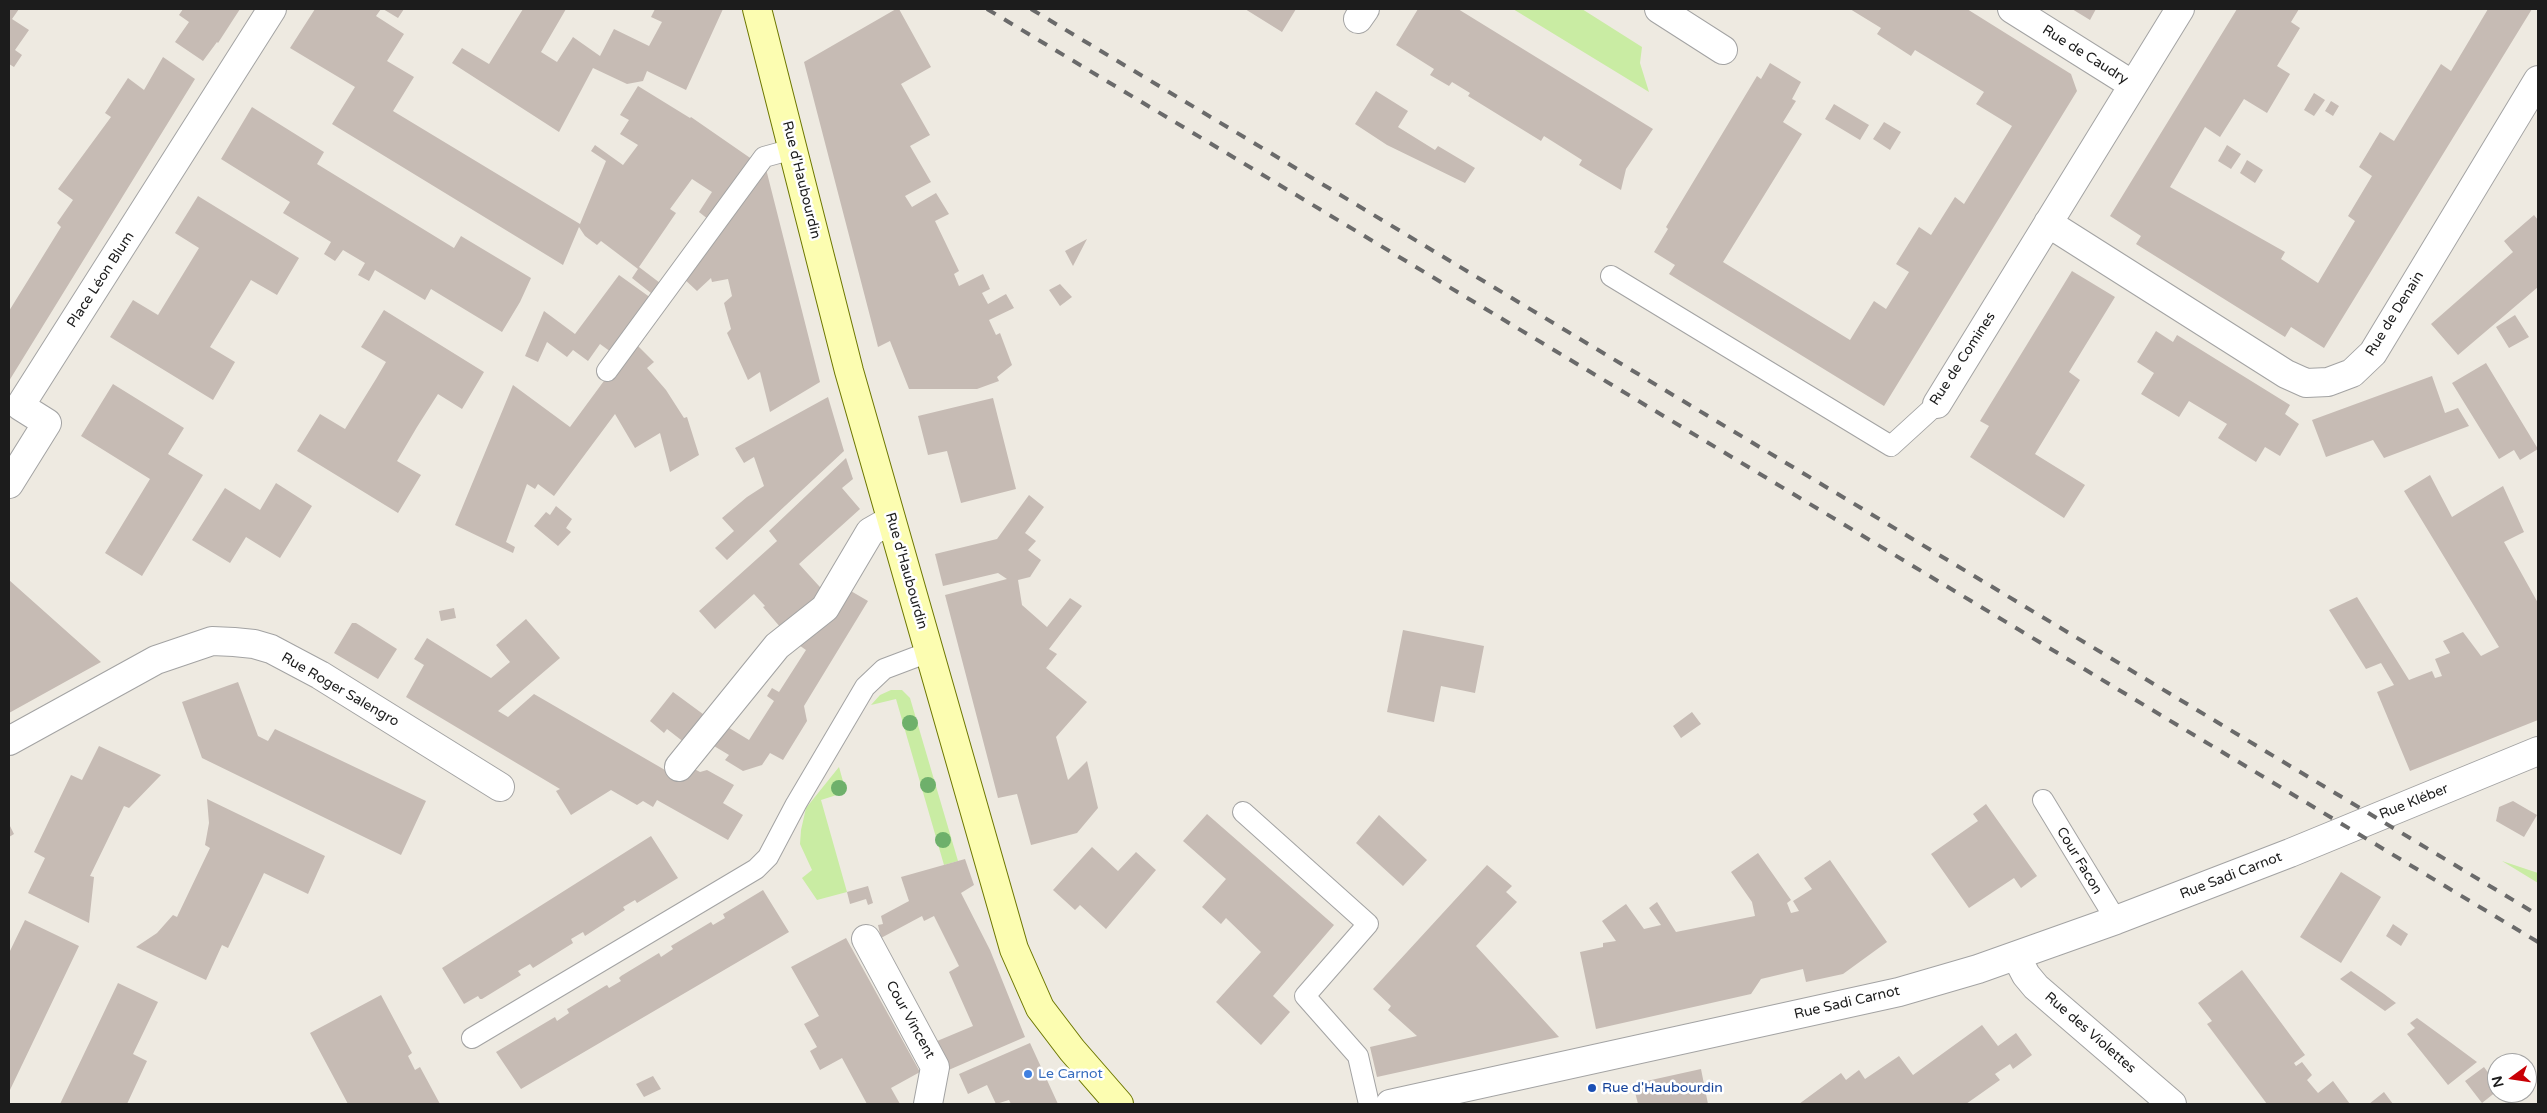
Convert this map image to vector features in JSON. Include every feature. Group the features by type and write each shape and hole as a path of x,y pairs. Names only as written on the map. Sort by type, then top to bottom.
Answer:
{"main road":[{"name":"Rue d'Haubourdin","path":"757,9 849,371 1021,970 1045,1015 1119,1104"}],"street":[{"name":"Place Léon Blum","path":"9,484 47,424 20,406 272,9"},
{"path":"1658,9 1723,50"},
{"name":"Rue de Caudry","path":"2012,9 2133,85"},
{"name":"Rue de Comines","path":"1937,404 2180,9"},
{"name":"Rue de Denain","path":"2048,223 2286,374 2306,383 2328,382 2352,372 2373,353 2538,80"},
{"path":"679,767 777,646 825,608 870,532 891,520"},
{"name":"Rue Roger Salengro","path":"9,741 156,660 212,641 234,642 254,644 271,649 320,675 500,787"},
{"name":"Rue Kléber","path":"2290,853 2538,751"},
{"name":"Rue Sadi Carnot","path":"1390,1104 1899,992 2016,956 2290,853"},
{"name":"Cour Vincent","path":"866,940 936,1067 928,1104"},
{"name":"Rue des Violettes","path":"2016,956 2026,975 2036,987 2172,1104"}],"lane":[{"path":"607,371 764,157 793,149"},
{"name":"Rue de Comines","path":"1611,276 1891,446 1937,404"},
{"path":"472,1038 756,870 768,857 796,804 865,687 884,669 929,652"},
{"name":"Cour Facon","path":"2042,800 2116,920"},
{"path":"1243,812 1368,924 1305,996 1358,1056 1369,1104"}],"green space":[{"path":"1513,9 1582,9 1642,47 1640,63 1649,92"},
{"path":"891,690 902,690 910,698 958,861 944,865 896,699 871,705 880,695"},
{"path":"839,767 846,792 821,800 847,892 817,900 802,878 812,870 800,844 801,830 806,808"},
{"path":"2502,861 2538,873 2538,883"}],"building":[{"path":"9,9 19,9 12,19 29,30 15,50 22,55 14,67 9,64"},
{"path":"183,9 240,9 218,43 203,61 175,42 189,22 179,15"},
{"path":"315,9 381,9 376,16 404,34 387,61 414,77 393,111 580,224 606,161 591,151 595,145 623,165 638,145 620,134 629,120 620,115 638,86 691,117 756,162 713,223 699,212 712,192 692,179 670,209 676,213 639,267 664,286 656,297 632,278 638,269 601,241 597,245 585,236 579,227 563,265 332,124 355,87 290,48"},
{"path":"383,9 404,9 398,18"},
{"path":"523,9 566,9 541,52 557,62 573,37 600,56 614,29 649,46 662,22 651,17 655,9 723,9 686,90 647,71 643,81 627,84 593,68 559,132 452,63 462,48 489,64"},
{"path":"899,9 931,67 901,84 930,135 910,146 931,182 905,196 912,207 936,193 949,214 935,221 959,271 954,274 959,286 983,274 990,289 982,293 988,304 1006,294 1014,308 989,320 996,335 1000,333 1012,365 997,377 999,381 977,389 909,389 890,341 878,347 804,62"},
{"path":"1245,9 1296,9 1282,32"},
{"path":"1418,9 1458,9 1653,129 1626,169 1621,190 1579,165 1582,160 1544,136 1541,141 1468,96 1470,93 1452,82 1449,86 1430,75 1434,69 1396,45"},
{"path":"1850,9 1967,9 2071,74 2077,91 1884,406 1669,274 1675,265 1654,252 1668,229 1666,227 1757,76 1761,79 1770,63 1801,82 1792,99 1796,101 1783,122 1802,134 1723,262 1850,340 1874,301 1886,309 1909,272 1896,264 1919,227 1931,235 1955,197 1964,204 2012,126 1976,104 1984,92 1915,50 1911,56 1877,34 1881,28"},
{"path":"2072,9 2096,9 2090,20"},
{"path":"2237,9 2299,9 2291,22 2300,28 2277,66 2290,74 2267,113 2244,99 2220,137 2205,127 2170,187 2285,252 2281,259 2318,283 2355,221 2348,216 2372,176 2359,167 2380,132 2394,141 2441,64 2451,71 2488,9 2532,9 2324,348 2291,327 2285,337 2136,244 2141,236 2110,216"},
{"path":"163,57 195,79 9,381 9,311 61,227 57,223 73,200 58,189 111,117 105,113 128,78 144,90"},
{"path":"1376,91 1408,111 1398,127 1435,150 1438,146 1475,168 1465,183 1387,145 1355,124"},
{"path":"2314,93 2325,100 2314,116 2304,110"},
{"path":"2331,101 2339,106 2333,116 2325,111"},
{"path":"1834,104 1869,125 1860,140 1825,119"},
{"path":"252,107 324,152 317,164 454,248 461,236 531,278 520,302 502,332 431,289 425,300 375,270 369,281 358,275 365,263 343,250 335,261 324,254 331,242 283,213 290,202 221,159"},
{"path":"1884,122 1901,132 1890,150 1873,139"},
{"path":"2227,145 2241,154 2231,169 2218,161"},
{"path":"2247,160 2263,170 2255,183 2240,173"},
{"path":"765,165 820,382 770,412 760,372 748,380 727,333 731,329 724,303 732,296 728,279 712,282 711,278 697,291 682,277"},
{"path":"198,196 299,258 277,295 251,280 210,347 235,362 213,400 110,337 133,300 158,315 199,248 175,233"},
{"path":"2534,215 2538,220 2538,287 2458,355 2431,324 2513,252 2504,241"},
{"path":"1087,239 1073,266 1065,251"},
{"path":"2072,271 2115,297 2069,372 2080,380 2035,454 2085,485 2064,518 1970,457 1989,426 1980,421"},
{"path":"619,275 651,298 611,352 600,344 588,361 573,350 567,357 547,342 538,362 525,356 544,311 575,334"},
{"path":"1060,284 1072,297 1060,306 1049,290"},
{"path":"384,310 484,372 462,409 438,394 417,427 397,461 421,475 398,513 297,451 320,414 345,429 376,379 386,362 361,347"},
{"path":"2515,315 2529,337 2509,348 2496,327"},
{"path":"2156,331 2173,342 2177,335 2290,405 2285,414 2299,424 2280,456 2265,447 2256,462 2218,438 2227,424 2189,401 2179,417 2141,394 2154,373 2137,362"},
{"path":"637,345 654,362 647,368 666,390 684,418 687,417 699,455 670,472 660,433 635,448 615,414 554,496 538,484 535,489 527,484 506,542 515,547 513,553 455,525 513,385 570,427 626,351"},
{"path":"2486,363 2538,449 2520,460 2514,450 2499,459 2452,383"},
{"path":"2432,376 2445,413 2458,408 2469,426 2384,458 2373,440 2326,457 2312,420"},
{"path":"113,384 184,428 168,454 203,475 142,576 105,553 150,479 81,436"},
{"path":"828,397 844,451 727,560 715,548 734,531 722,518 747,497 764,486 754,457 744,463 735,448"},
{"path":"993,398 1016,489 961,503 947,451 928,455 918,416"},
{"path":"846,458 853,479 842,488 860,509 799,564 829,597 787,635 754,594 715,629 699,611 777,541 769,531"},
{"path":"2430,475 2452,517 2503,486 2524,532 2504,542 2538,603 2538,720 2410,771 2377,692 2394,685 2381,663 2366,669 2329,610 2357,597 2409,680 2432,671 2435,678 2442,676 2435,659 2450,653 2443,641 2463,632 2481,656 2499,647 2404,491"},
{"path":"276,483 312,506 280,558 246,537 230,563 192,540 225,488 260,510"},
{"path":"1029,495 1044,507 1025,533 1036,541 1028,550 1041,560 1030,577 1018,580 1022,605 1047,627 1070,598 1082,606 1049,649 1057,654 1046,668 1087,702 1056,737 1068,780 1087,761 1098,808 1077,833 1031,845 1017,794 998,798 945,595 1007,579 998,573 943,586 935,554 997,539"},
{"path":"556,506 572,519 566,528 571,532 558,546 534,526 546,512 550,515"},
{"path":"9,580 101,662 9,713"},
{"path":"844,587 868,601 804,706 807,721 783,760 770,753 762,765 743,771 725,760 729,755 709,743 721,723 749,740 774,701 767,696 772,688 779,692 806,650 793,641"},
{"path":"454,608 456,618 441,621 439,611"},
{"path":"526,619 560,658 498,711 508,717 534,694 677,777 685,764 700,772 707,770 734,785 723,803 743,815 728,840 657,800 653,807 643,801 637,805 611,790 571,815 556,791 560,789 406,697 424,665 414,659 427,638 491,678 510,662 496,645"},
{"path":"352,623 356,623 397,649 378,679 334,653"},
{"path":"1403,630 1484,646 1475,693 1441,686 1434,722 1387,712"},
{"path":"238,682 258,736 268,741 275,729 426,801 401,855 202,758 182,702"},
{"path":"673,692 707,717 685,743 667,729 664,733 650,721"},
{"path":"1692,712 1701,724 1681,738 1673,726"},
{"path":"99,746 161,775 129,808 124,806 90,876 94,877 89,923 28,893 45,858 34,852 71,775 82,780"},
{"path":"207,799 325,856 308,894 264,873 228,948 222,945 206,980 136,947 157,933 173,915 177,917 210,848 205,845 209,823"},
{"path":"2513,801 2537,815 2524,837 2496,821 2499,807"},
{"path":"1986,804 2037,876 2021,888 2014,878 1969,908 1931,854 1978,821 1973,814"},
{"path":"1207,814 1334,925 1273,996 1290,1012 1261,1045 1216,1002 1261,952 1226,918 1221,924 1202,907 1226,879 1183,841"},
{"path":"1379,815 1427,860 1403,886 1356,843"},
{"path":"9,824 14,834 9,837"},
{"path":"651,836 678,878 637,903 635,900 623,907 625,910 585,936 583,932 571,939 573,943 533,968 530,964 518,971 521,975 482,999 478,996 464,1004 442,968"},
{"path":"1092,847 1118,871 1136,852 1156,870 1106,929 1080,905 1075,910 1053,890"},
{"path":"1758,853 1791,900 1787,903 1791,913 1799,911 1793,901 1812,889 1804,878 1830,860 1887,942 1843,974 1806,982 1803,969 1761,979 1751,994 1596,1029 1580,952 1603,947 1603,943 1616,941 1602,921 1626,904 1644,929 1661,925 1649,908 1657,902 1676,932 1755,916 1752,902 1731,872"},
{"path":"965,859 974,885 961,893 990,950 1025,1037 944,1072 930,1044 973,1026 949,972 959,966 934,916 924,921 922,916 881,938 878,925 883,924 881,916 909,901 901,877"},
{"path":"1487,865 1512,886 1506,892 1517,902 1476,946 1559,1037 1377,1077 1370,1047 1417,1036 1388,1010 1391,1006 1373,989"},
{"path":"2341,872 2381,897 2341,963 2300,937"},
{"path":"868,886 873,903 868,905 866,899 850,904 847,892"},
{"path":"763,890 789,932 521,1089 496,1052 555,1017 557,1021 569,1013 567,1009 605,986 607,985 609,988 621,981 619,978 621,976 659,953 661,957 673,949 671,946 711,922 713,925 725,918 723,914"},
{"path":"25,920 79,946 9,1092 9,953"},
{"path":"2393,924 2408,934 2401,946 2386,936"},
{"path":"846,938 920,1072 891,1088 900,1104 867,1104 842,1058 820,1070 810,1051 817,1047 804,1024 819,1016 791,967"},
{"path":"2242,970 2305,1055 2294,1063 2296,1066 2302,1062 2312,1075 2307,1080 2318,1093 2333,1081 2350,1104 2267,1104 2207,1024 2212,1021 2198,1003"},
{"path":"2351,971 2396,1003 2385,1011 2340,979"},
{"path":"118,983 158,1002 133,1054 147,1061 127,1104 60,1104"},
{"path":"381,995 412,1053 408,1056 415,1070 420,1067 440,1104 348,1104 310,1033"},
{"path":"2417,1018 2477,1062 2448,1085 2407,1034 2415,1028 2410,1023"},
{"path":"1982,1025 1998,1046 2016,1033 2032,1055 2013,1069 2010,1064 1995,1074 2000,1080 1966,1104 1799,1104 1841,1073 1846,1080 1859,1070 1865,1079 1899,1056 1913,1075"},
{"path":"1030,1043 1058,1104 1011,1104 1009,1100 996,1104 987,1085 968,1094 959,1074"},
{"path":"2484,1067 2487,1071 2487,1099 2482,1103 2465,1081"},
{"path":"1701,1069 1708,1104 1638,1104 1633,1084"},
{"path":"653,1076 661,1089 644,1097 636,1084"},
{"path":"2384,1092 2393,1104 2369,1104"}],"railway":[{"path":"987,9 2538,942"},
{"path":"1031,9 2538,915"}],"place":[{"name":"Le Carnot","path":"1028,1074"},
{"name":"Rue d'Haubourdin","path":"1592,1088"}]}
